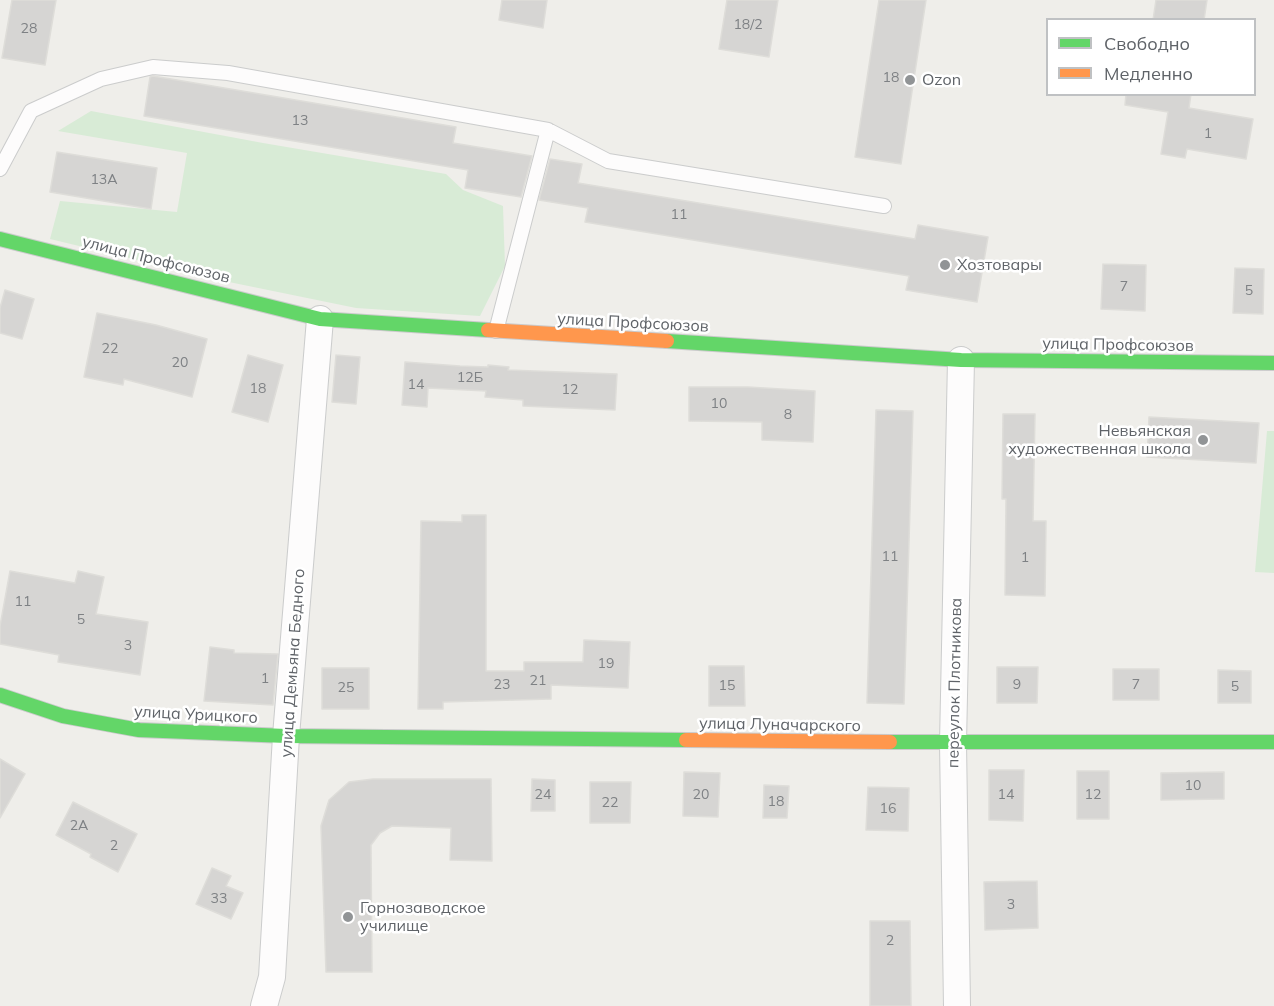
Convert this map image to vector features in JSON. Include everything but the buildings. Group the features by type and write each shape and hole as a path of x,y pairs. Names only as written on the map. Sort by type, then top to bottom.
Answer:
{"street":[{"name":"улица Профсоюзов","path":"0,239 320,319 961,360 1274,363"},
{"name":"улица Демьяна Бедного","path":"264,1006 272,977 286,736 320,319"},
{"name":"переулок Плотникова","path":"957,1006 953,743 961,360"},
{"name":"улица Урицкого","path":"0,695 63,716 139,730 286,736"},
{"name":"улица Луначарского","path":"286,736 953,743 1274,742"}],"lane":[{"path":"0,169 4,149 31,111 101,79 153,67 228,73 548,130 609,161 884,206"},
{"path":"496,331 548,130"}],"green space":[{"path":"91,111 446,174 463,190 503,206 505,266 480,316 356,308 229,282 50,239 60,201 177,212 187,153 58,131"},
{"path":"1267,431 1274,431 1274,573 1255,572"}],"traffic: fast":[{"path":"0,239 320,319 488,330"},
{"path":"667,341 961,360 1274,363"},
{"path":"0,695 63,716 139,730 286,736 686,740"},
{"path":"890,742 1274,742"}],"traffic: slow":[{"path":"488,330 667,341"},
{"path":"686,740 890,742"}],"place":[{"name":"Ozon","path":"910,80"},
{"name":"Хозтовары","path":"945,265"},
{"name":"Невьянская художественная школа","path":"1203,440"},
{"name":"Горнозаводское училище","path":"348,917"}]}
